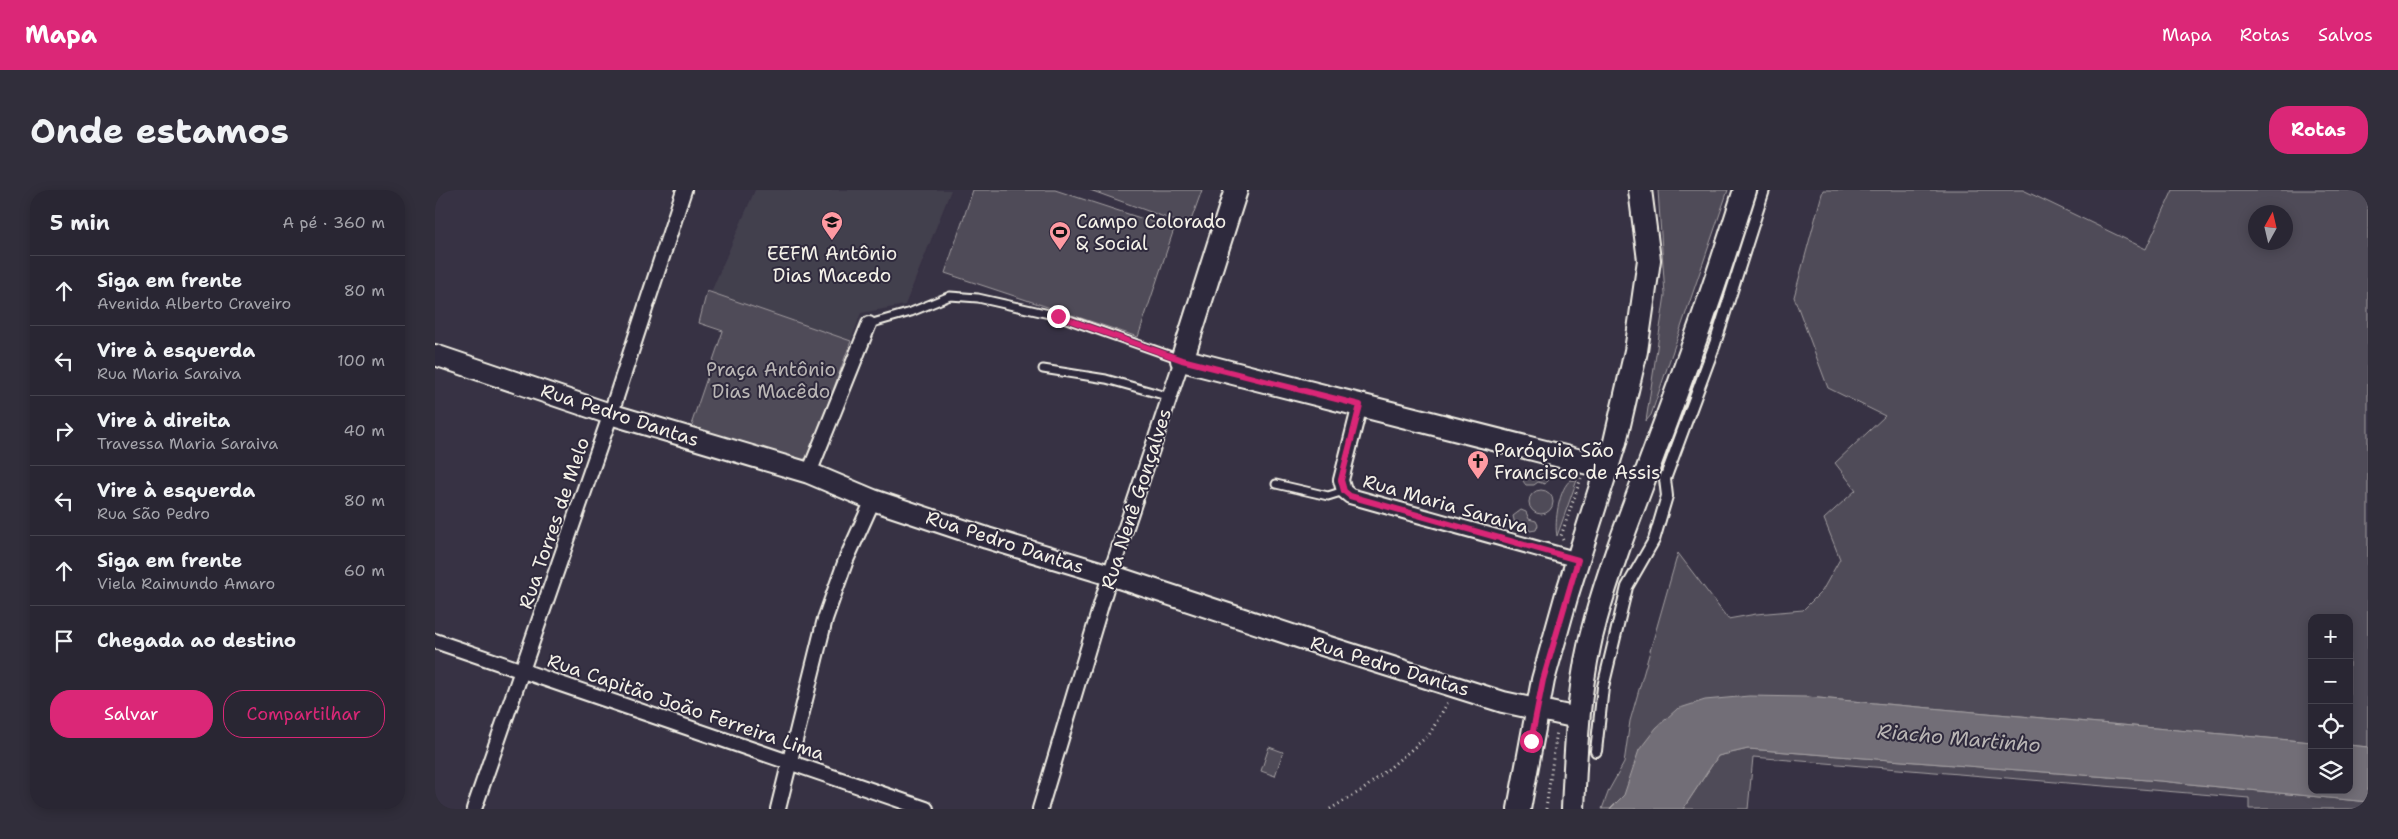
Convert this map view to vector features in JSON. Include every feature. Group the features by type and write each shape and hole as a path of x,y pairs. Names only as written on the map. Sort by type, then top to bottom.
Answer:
{"main road":[{"name":"Rua Nenê Gonçalves","path":"1182,360 1236,190"},
{"path":"1519,809 1536,709 1571,552 1608,468 1636,351 1649,260 1640,190"},
{"path":"1573,809 1582,682 1595,619 1613,564 1711,301 1745,190"},
{"name":"Rua Pedro Dantas","path":"435,355 610,414 809,473 873,500 1323,645 1503,702 1578,718"},
{"path":"1182,360 1608,468"}],"street":[{"name":"Rua Torres de Melo","path":"475,809 610,414 683,190"},
{"path":"1596,751 1603,687 1627,587 1654,540 1667,496 1665,479 1715,344 1764,190"},
{"path":"809,473 869,324"},
{"name":"Rua Nenê Gonçalves","path":"1040,809 1110,575 1182,360"},
{"path":"1344,491 1341,480 1360,405"},
{"name":"Rua Maria Saraiva","path":"1344,491 1350,496 1571,552"},
{"path":"778,809 791,763 825,619 846,560 873,500"},
{"name":"Rua Capitão João Ferreira Lima","path":"435,641 925,809"}],"lane":[{"path":"869,324 911,312 950,296 978,298 1058,316 1182,360"},
{"path":"1043,368 1106,379 1170,397"},
{"name":"Rua Maria Saraiva","path":"1276,484 1328,496 1344,491"}],"path":[{"path":"1571,552 1561,536 1582,475"},
{"path":"1330,809 1364,789 1429,735 1449,700"},
{"path":"1547,744 1561,746"}],"shaded area":[{"name":"EEFM Antônio Dias Macedo","path":"755,190 951,190 905,305 861,313 851,341 711,292"}],"green space":[{"name":"Campo Colorado & Social","path":"973,190 1055,190 1174,229 1138,337 945,273"},
{"name":"Campo Colorado & Social","path":"1090,190 1202,190 1189,226"},
{"path":"1658,190 1728,190 1651,415 1646,421 1665,295"},
{"path":"1823,190 2023,190 2146,249 2173,190 2368,190 2368,747 2353,745 2353,614 2308,614 2308,742 1807,697 1624,795 1610,809 1602,809 1609,790 1624,763 1630,721 1678,553 1728,619 1756,614 1803,610 1822,591 1840,559 1824,519 1856,490 1835,463 1885,416 1828,388 1794,297"},
{"name":"Praça Antônio Dias Macêdo","path":"707,291 851,341 809,456 799,462 695,428 692,422 723,331 699,323"},
{"path":"1531,470 1538,475 1546,473 1549,478 1545,484 1538,482 1534,485 1526,485 1523,480 1523,474"},
{"path":"1571,480 1577,480 1557,536 1558,506 1563,490"},
{"path":"1541,490 1549,494 1553,502 1549,510 1541,514 1533,510 1529,502 1533,494"},
{"path":"1521,510 1526,512 1529,519 1536,521 1538,525 1536,530 1530,531 1526,525 1519,526 1515,524 1513,516"},
{"path":"1269,747 1283,752 1275,776 1261,771"},
{"path":"1748,749 2160,781 2368,802 2368,809 2249,809 2249,798 1753,757 1748,809 1683,809 1718,756"}],"water":[{"name":"Riacho Martinho","path":"1749,696 1807,697 2308,742 2308,794 2353,794 2353,745 2368,747 2368,802 2160,781 1748,749 1718,756 1683,809 1610,809 1624,795 1639,750 1656,728 1677,709 1705,700"}],"place":[{"name":"EEFM Antônio Dias Macedo","path":"832,241"},
{"name":"Campo Colorado & Social","path":"1060,251"},
{"name":"Paróquia São Francisco de Assis","path":"1478,480"}],"route":[{"path":"1058,316 1182,360 1360,405 1341,480 1341,486 1350,496 1578,560 1543,680 1531,741"}]}
